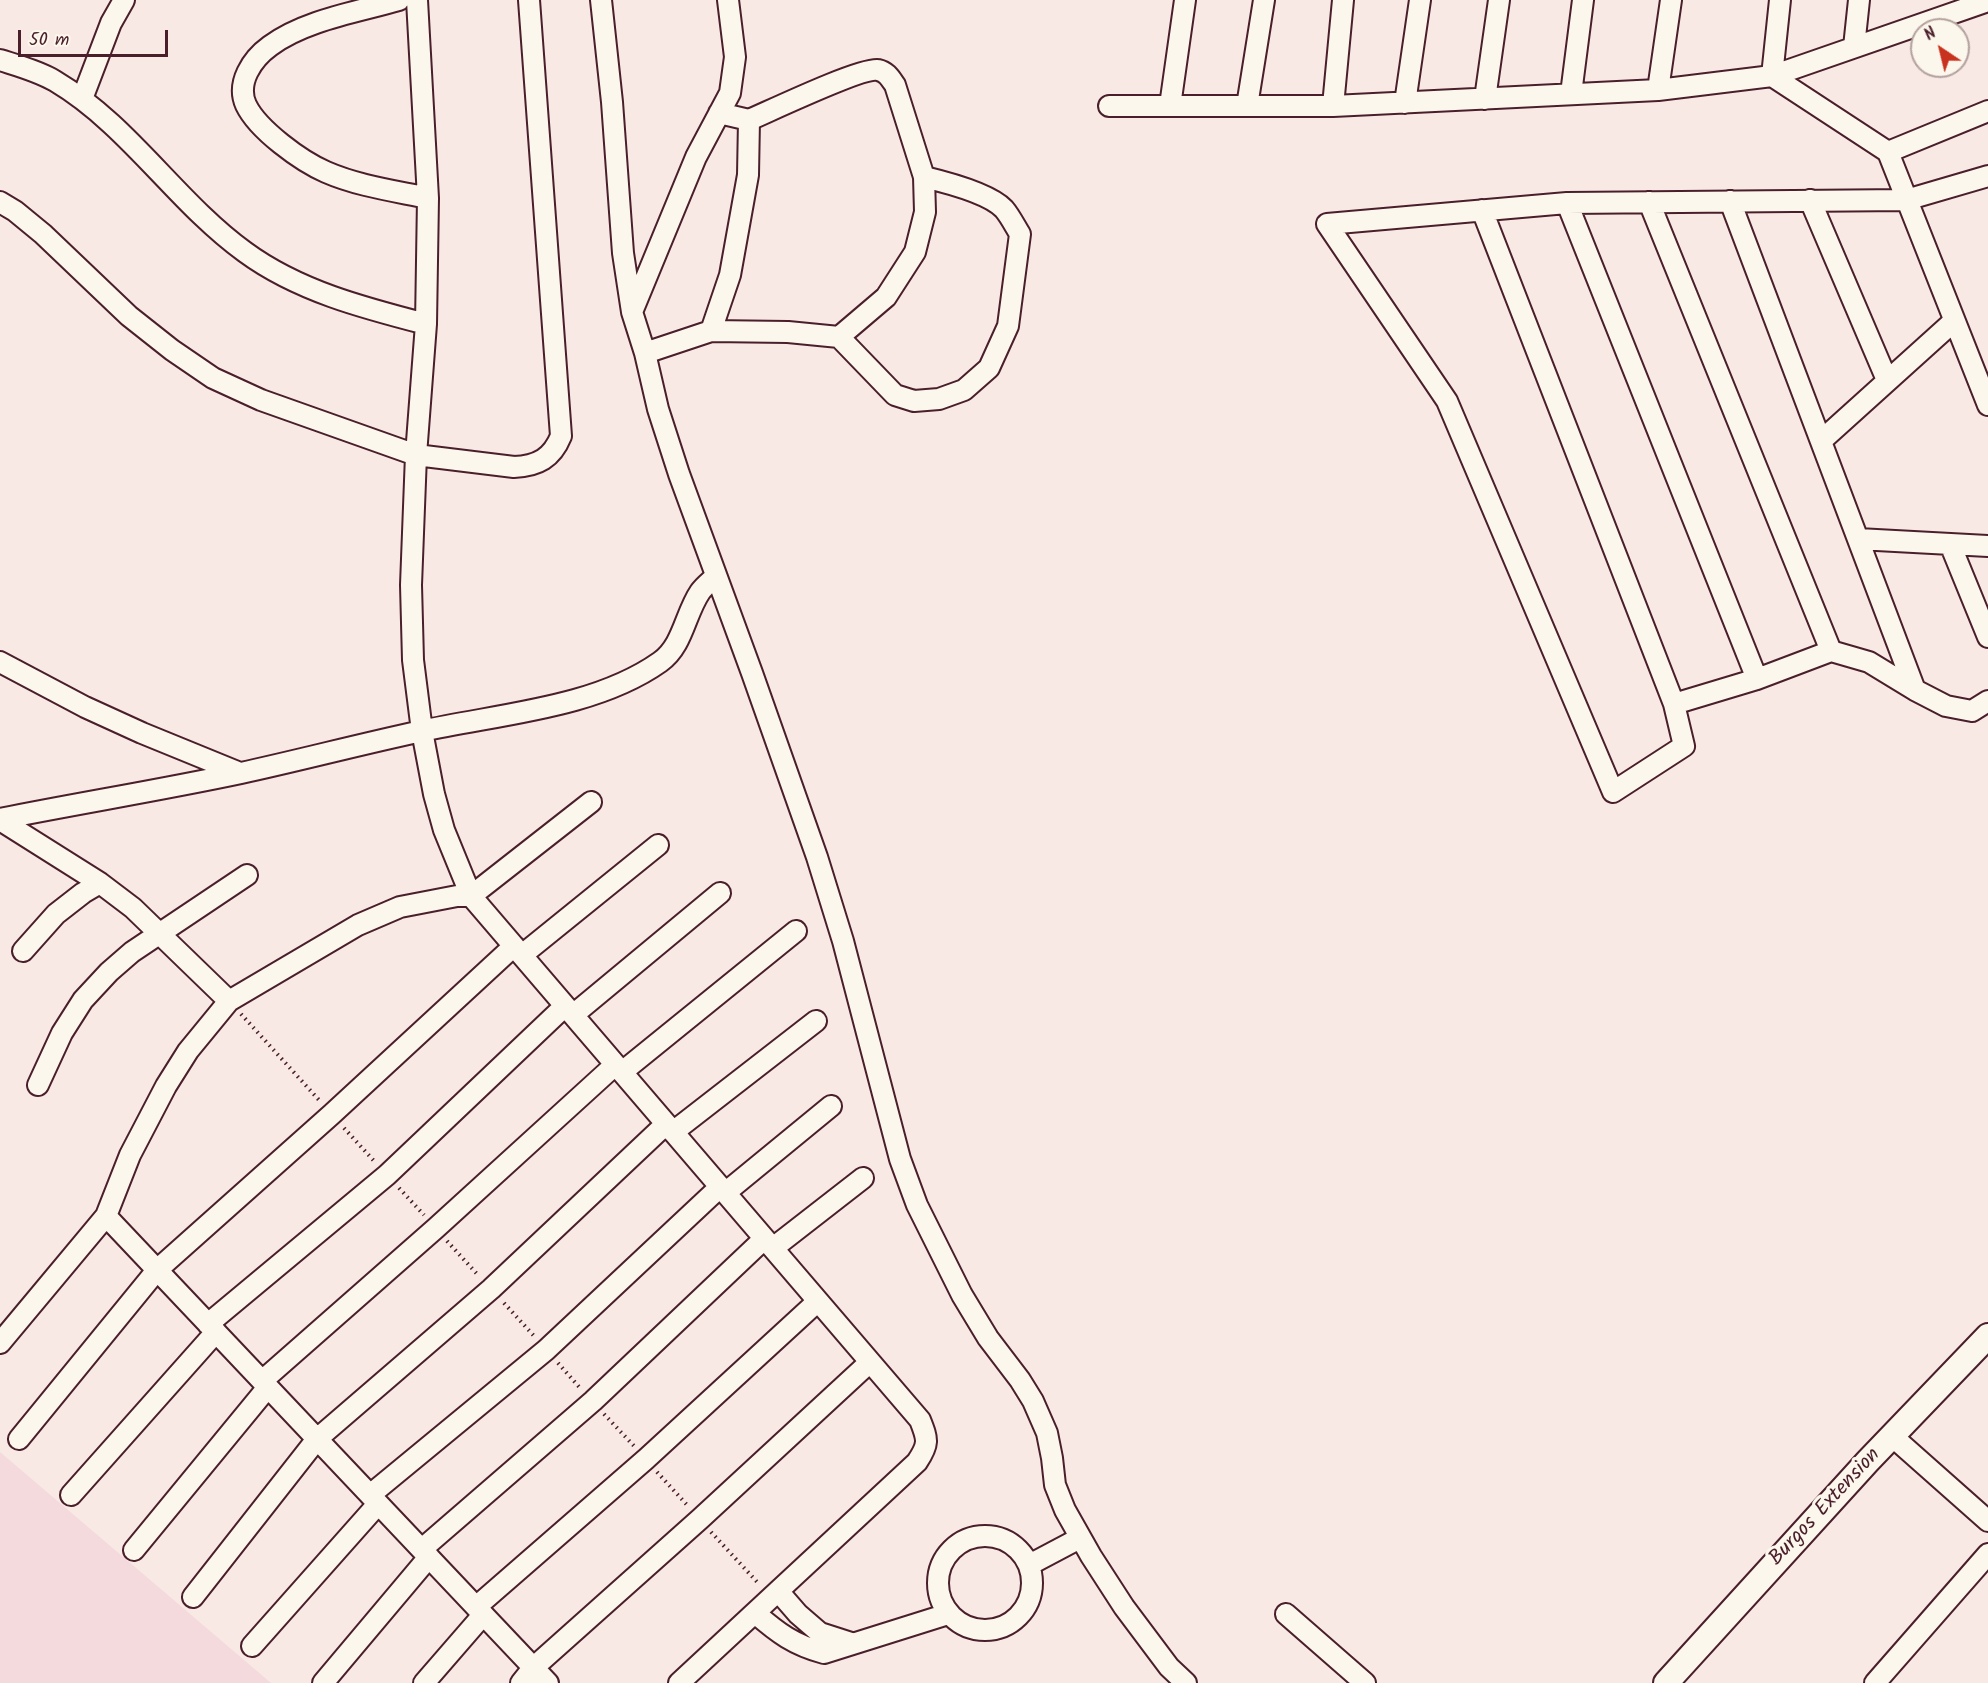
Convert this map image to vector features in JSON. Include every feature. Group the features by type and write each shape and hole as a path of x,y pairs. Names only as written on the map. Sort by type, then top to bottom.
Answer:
{"main road":[{"name":"Burgos Extension","path":"1666,1683 1892,1436 1988,1336"}],"street":[{"path":"82,99 111,23 124,0"},
{"path":"399,0 297,30 269,46 251,65 243,84 246,104 264,128 292,152 327,172 369,185 428,198"},
{"path":"417,0 428,198 426,324 416,454 411,585 413,660 422,731 434,794 442,821 471,896 920,1420 926,1434 926,1449 917,1462 679,1683"},
{"path":"0,202 15,210 43,234 129,316 172,350 213,378 261,400 416,454 514,467 531,466 544,459 556,447 561,436 529,0"},
{"path":"601,0 612,102 623,253 632,312 645,353 658,409 679,474 817,857 843,941 900,1159 914,1196 962,1295 988,1338 1033,1401 1047,1432 1055,1485 1080,1538 1124,1606 1169,1667 1186,1683"},
{"path":"632,312 696,157 730,93 735,57 728,0"},
{"path":"1170,106 1185,0"},
{"path":"1247,106 1264,0"},
{"path":"1333,106 1343,0"},
{"path":"1405,103 1420,0"},
{"path":"1485,99 1499,0"},
{"path":"1571,94 1583,0"},
{"path":"1658,90 1671,0"},
{"path":"1772,76 1780,0"},
{"path":"1854,47 1859,0"},
{"path":"1109,106 1333,106 1658,90 1772,76 1988,1"},
{"path":"0,60 24,67 55,81 82,99 115,128 210,224 245,253 280,275 367,308 426,324"},
{"path":"719,113 749,120 854,75 876,69 888,74 895,85 924,177 925,212 915,252 886,297 839,337"},
{"path":"1772,76 1888,152 1988,405"},
{"path":"1888,152 1988,111"},
{"path":"711,331 730,275 748,175 749,120"},
{"path":"645,353 711,331 788,332 839,337 895,395 914,401 939,399 964,390 989,368 1008,326 1020,234 1003,208 984,196 949,183 924,177"},
{"path":"1482,210 1674,704 1684,746 1613,792 1447,400 1328,224 1482,210 1568,203 1906,200 1987,179"},
{"path":"1810,200 1887,380"},
{"path":"1730,201 1915,690"},
{"path":"1649,202 1831,651"},
{"path":"1568,203 1757,679"},
{"path":"1821,441 1954,321"},
{"path":"1858,539 1988,546"},
{"path":"1950,544 1988,637"},
{"path":"0,819 240,773 422,731 580,699 621,685 663,660 678,640 701,591 716,576"},
{"path":"1674,704 1757,679 1831,651 1869,662 1946,706 1972,711 1988,701"},
{"path":"0,662 132,729 240,773"},
{"path":"0,1343 106,1216 130,1155 166,1086 188,1051 229,1001 358,925 400,907 457,896 471,896 591,802"},
{"path":"0,819 100,883 133,908 229,1001"},
{"path":"19,1439 157,1270 518,951 658,845"},
{"path":"38,1085 62,1033 83,1000 132,952 247,875"},
{"path":"23,951 56,914 100,883"},
{"path":"71,1495 212,1328 569,1011 720,893"},
{"path":"134,1550 265,1384 435,1228 619,1068 796,931"},
{"path":"193,1597 317,1439 670,1128 816,1021"},
{"path":"252,1646 374,1499 546,1350 722,1190 831,1106"},
{"path":"323,1683 425,1553 768,1244 863,1178"},
{"path":"106,1216 480,1611 527,1676 548,1683"},
{"path":"424,1683 480,1611 818,1301"},
{"path":"527,1676 870,1362"},
{"path":"1892,1436 1988,1521"},
{"path":"978,1537 996,1537 1014,1546 1029,1565 1032,1584 1028,1602 1021,1614 1008,1625 984,1631 965,1627 948,1614 938,1589 940,1569 948,1555 960,1544 978,1537"},
{"path":"1029,1565 1080,1538"},
{"path":"1875,1683 1988,1554"},
{"path":"778,1591 798,1614 820,1633 851,1643"},
{"path":"755,1612 777,1633 805,1648 824,1653 948,1614"},
{"path":"1286,1614 1365,1683"}],"path":[{"path":"229,1001 546,1350"}],"shaded area":[{"path":"0,1452 271,1683 0,1683"}]}
